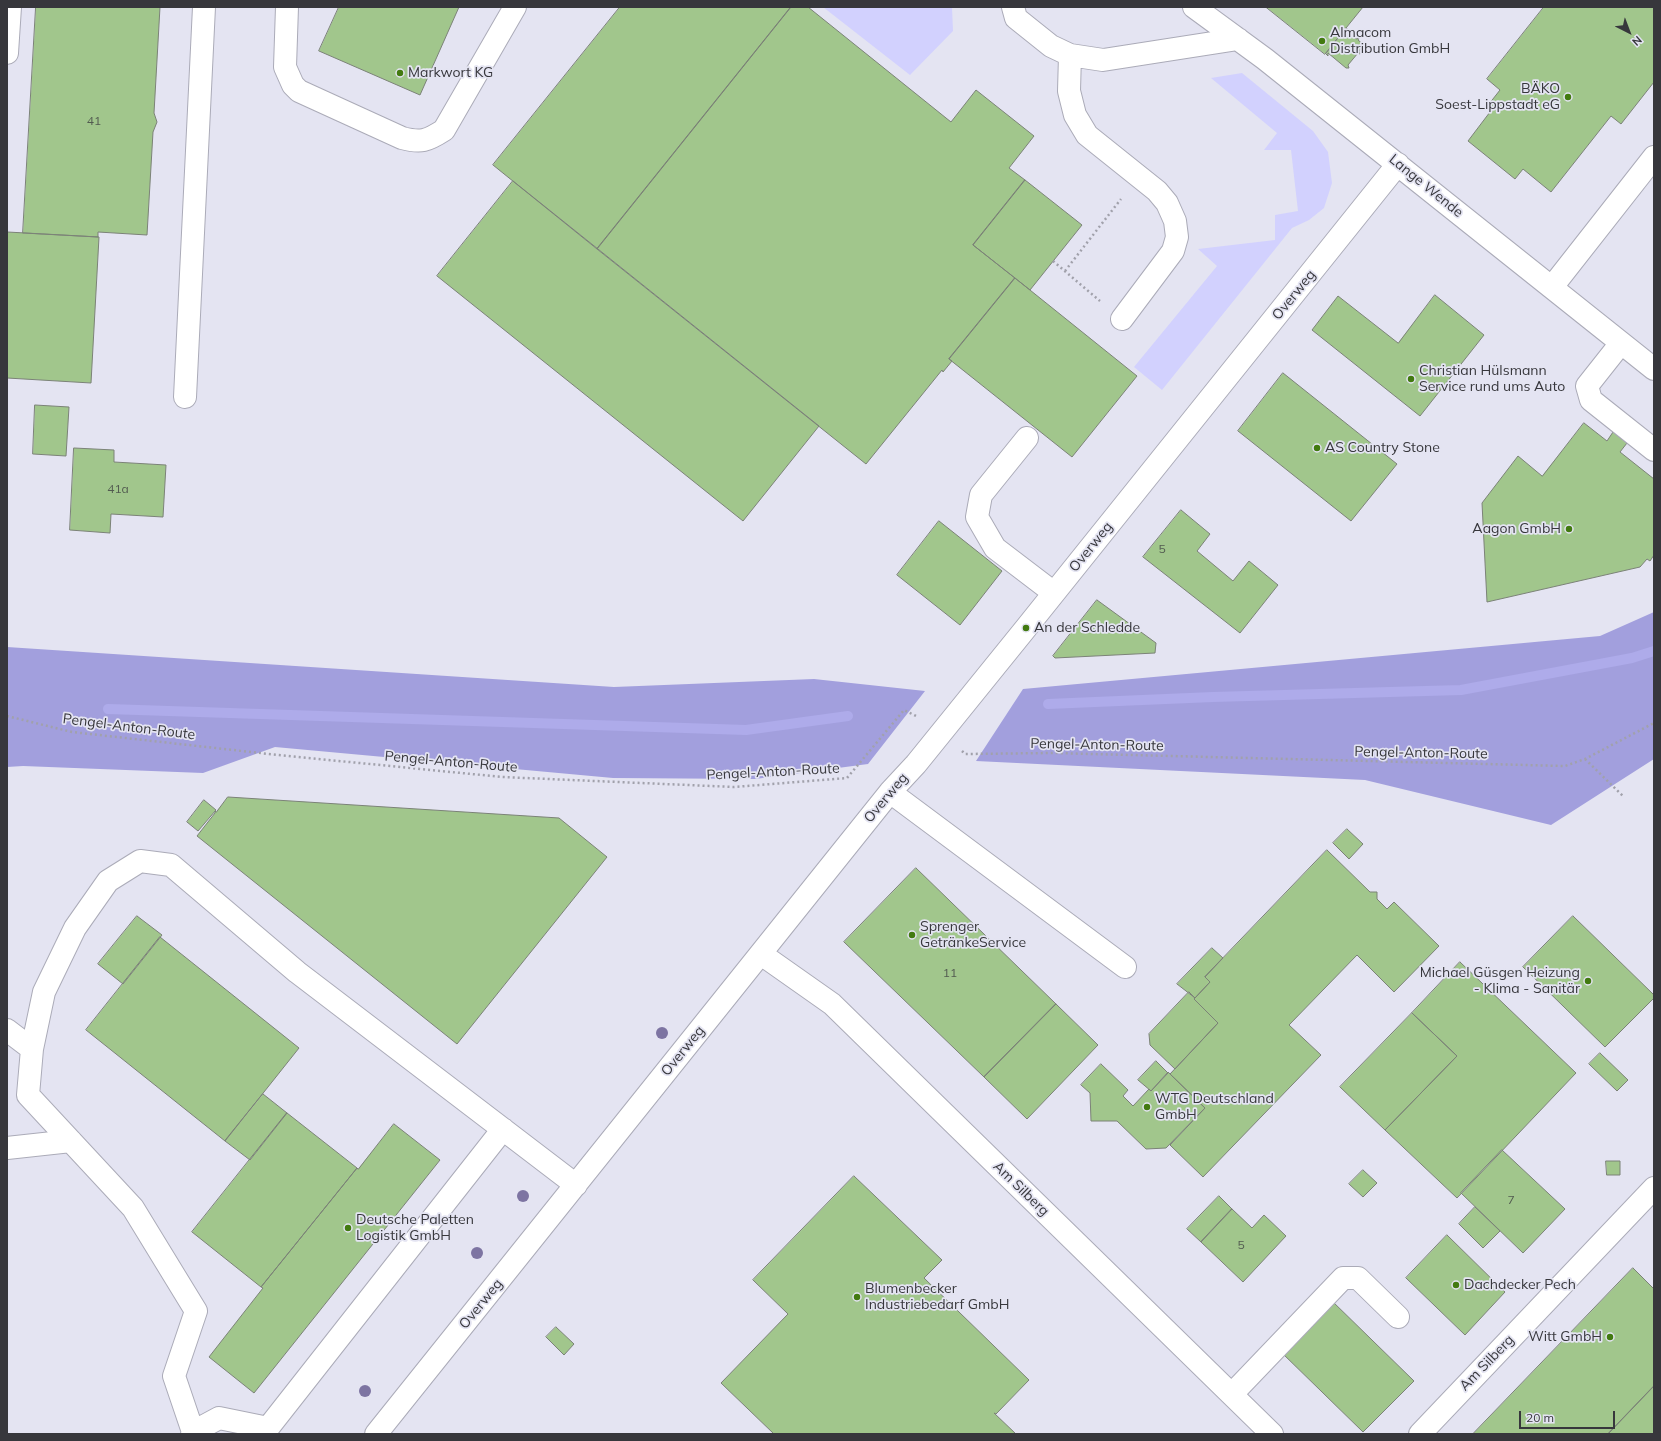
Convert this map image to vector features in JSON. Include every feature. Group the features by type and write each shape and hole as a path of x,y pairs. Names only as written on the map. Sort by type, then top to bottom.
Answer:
{"street":[{"path":"7,52 10,7"},
{"path":"185,397 204,7"},
{"path":"287,7 285,67 293,85 299,91 402,138 416,142 429,140 444,130 515,7"},
{"path":"1013,7 1016,18 1051,46 1070,55 1104,60 1238,39"},
{"name":"Lange Wende","path":"1194,7 1238,39 1398,164 1654,369"},
{"path":"1070,55 1069,91 1074,115 1087,135 1157,191 1167,203 1175,221 1177,237 1173,251 1122,319"},
{"path":"1552,287 1654,157"},
{"name":"Overweg","path":"376,1434 890,792 916,764 1398,164"},
{"path":"1621,343 1588,386 1591,400 1654,450"},
{"path":"1027,438 981,495 977,517 995,548 1054,593"},
{"path":"890,792 1125,967"},
{"path":"503,1129 268,1428 219,1418 193,1433 174,1376 196,1311 133,1208 28,1094 32,1049 44,992 75,928 108,881 140,861 171,865 297,972 503,1129 576,1185"},
{"name":"Am Silberg","path":"761,954 832,1004 1272,1434"},
{"path":"7,1030 32,1049"},
{"path":"7,1148 71,1141"},
{"name":"Am Silberg","path":"1420,1434 1654,1188"},
{"path":"1232,1394 1343,1278 1358,1278 1398,1317"}],"path":[{"path":"1065,271 1139,176"},
{"path":"1053,261 1084,287"},
{"name":"Pengel-Anton-Route","path":"7,716 72,732 285,756 502,777 734,787 847,778 904,710 944,729 965,754 1053,753 1565,766 1585,759 1654,723"},
{"path":"1585,759 1624,797"}],"shaded area":[{"path":"823,7 952,7 953,31 910,75"},
{"path":"1242,73 1313,131 1328,152 1332,183 1324,208 1309,220 1292,228 1162,390 1134,367 1217,266 1198,249 1275,240 1275,215 1298,211 1291,150 1264,150 1277,133 1211,78"},
{"path":"1654,612 1654,759 1551,825 1365,780 976,761 1023,689 1600,636"},
{"path":"7,647 614,687 814,679 925,691 868,764 755,779 613,778 275,747 203,773 23,766 7,767"}],"building":[{"path":"36,7 160,7 154,113 157,122 153,132 147,235 98,232 98,237 23,233"},
{"name":"Markwort KG","path":"339,7 459,7 420,95 319,51"},
{"path":"620,7 791,7 597,249 493,165"},
{"path":"791,7 808,7 951,122 976,90 1034,136 1009,168 1025,180 973,245 1015,278 949,359 952,361 943,372 942,370 866,464 597,249"},
{"name":"Almacom Distribution GmbH","path":"1266,7 1363,7 1325,54"},
{"name":"BÄKO Soest-Lippstadt eG","path":"1544,7 1654,7 1654,82 1621,124 1611,116 1551,192 1523,169 1515,179 1468,141 1490,112 1489,104 1500,90 1487,79"},
{"path":"1346,28 1349,30 1346,30 1356,39 1359,38 1358,40 1364,45 1359,51 1360,54 1358,53 1348,65 1349,68 1346,68 1328,53 1328,56 1326,54"},
{"path":"1025,180 1082,225 1030,290 973,245"},
{"path":"513,181 819,426 743,521 437,276"},
{"path":"7,232 99,237 91,383 7,378"},
{"path":"1015,278 1137,376 1072,457 949,359"},
{"name":"Christian Hülsmann Service rund ums Auto","path":"1435,295 1484,335 1420,416 1312,330 1338,296 1398,343"},
{"name":"AS Country Stone","path":"1283,373 1397,464 1351,521 1238,431"},
{"path":"35,405 69,407 66,456 33,454"},
{"name":"Aagon GmbH","path":"1584,423 1607,441 1613,432 1627,443 1620,452 1654,479 1654,555 1650,561 1647,559 1640,567 1487,602 1482,503 1518,456 1542,476"},
{"path":"74,448 114,450 114,462 166,465 163,517 111,514 110,533 70,530"},
{"path":"1181,510 1210,534 1197,551 1233,581 1249,561 1278,585 1240,633 1143,557"},
{"path":"939,521 1002,571 960,625 897,575"},
{"path":"1097,600 1156,643 1155,653 1055,658 1053,656"},
{"path":"228,797 559,818 607,857 457,1044 197,836 215,811 216,812"},
{"path":"204,800 216,810 198,831 187,822"},
{"path":"1347,829 1363,844 1349,859 1333,843"},
{"path":"1327,850 1370,892 1377,892 1377,899 1387,909 1394,902 1439,946 1394,992 1357,955 1289,1025 1321,1055 1203,1177 1170,1145 1205,1108 1170,1074 1218,1023 1194,999 1210,982 1205,977"},
{"path":"916,868 1056,1004 984,1077 844,942"},
{"path":"137,916 162,935 123,984 98,964"},
{"name":"Michael Güsgen Heizung - Klima - Sanitär","path":"1573,916 1654,995 1654,998 1605,1047 1523,967"},
{"path":"160,937 299,1048 225,1141 86,1030"},
{"path":"1212,948 1223,958 1205,977 1210,982 1195,998 1177,984"},
{"path":"1460,962 1576,1073 1457,1198 1385,1130 1457,1056 1412,1013"},
{"path":"1189,992 1218,1023 1175,1069 1150,1045 1149,1034"},
{"path":"1056,1004 1098,1045 1027,1119 984,1077"},
{"path":"1412,1013 1457,1056 1385,1130 1340,1087"},
{"path":"1600,1053 1628,1080 1617,1091 1589,1064"},
{"path":"1156,1061 1168,1073 1151,1091 1138,1080"},
{"name":"WTG Deutschland GmbH","path":"1101,1064 1128,1090 1123,1096 1133,1106 1149,1089 1151,1091 1168,1072 1205,1108 1166,1148 1146,1149 1117,1121 1091,1121 1090,1093 1081,1085"},
{"path":"263,1094 287,1113 250,1160 225,1141"},
{"path":"287,1113 357,1168 261,1287 192,1232"},
{"name":"Deutsche Paletten Logistik GmbH","path":"394,1124 440,1160 254,1393 209,1357 263,1288 261,1287"},
{"path":"1502,1150 1565,1209 1523,1253 1461,1193"},
{"path":"1606,1161 1620,1161 1620,1175 1607,1175"},
{"path":"1363,1170 1377,1183 1363,1197 1349,1184"},
{"name":"Blumenbecker Industriebedarf GmbH","path":"854,1176 942,1260 924,1278 1029,1380 996,1414 994,1413 1016,1434 774,1434 721,1383 788,1314 753,1280"},
{"path":"1219,1196 1232,1209 1201,1242 1187,1229"},
{"path":"1475,1207 1500,1231 1483,1248 1459,1224"},
{"path":"1232,1209 1252,1228 1264,1215 1286,1236 1243,1282 1201,1242"},
{"name":"Dachdecker Pech","path":"1447,1235 1505,1292 1465,1335 1406,1278"},
{"name":"Witt GmbH","path":"1633,1268 1654,1289 1654,1386 1608,1434 1473,1434"},
{"path":"1331,1300 1414,1381 1363,1432 1281,1352"},
{"path":"556,1327 574,1344 564,1355 546,1337"},
{"path":"1654,1386 1654,1434 1608,1434"}],"waterway":[{"path":"1048,704 1213,697 1461,690 1632,658 1654,651"},
{"path":"108,709 746,730 848,716"}],"place":[{"name":"Almacom Distribution GmbH","path":"1322,41"},
{"name":"Markwort KG","path":"400,73"},
{"name":"BÄKO Soest-Lippstadt eG","path":"1568,97"},
{"name":"Christian Hülsmann Service rund ums Auto","path":"1411,379"},
{"name":"AS Country Stone","path":"1317,448"},
{"name":"Aagon GmbH","path":"1569,529"},
{"name":"An der Schledde","path":"1026,628"},
{"name":"Sprenger GetränkeService","path":"912,935"},
{"name":"Michael Güsgen Heizung - Klima - Sanitär","path":"1588,981"},
{"name":"WTG Deutschland GmbH","path":"1147,1107"},
{"name":"Deutsche Paletten Logistik GmbH","path":"348,1228"},
{"name":"Dachdecker Pech","path":"1456,1285"},
{"name":"Blumenbecker Industriebedarf GmbH","path":"857,1297"},
{"name":"Witt GmbH","path":"1610,1337"}]}
